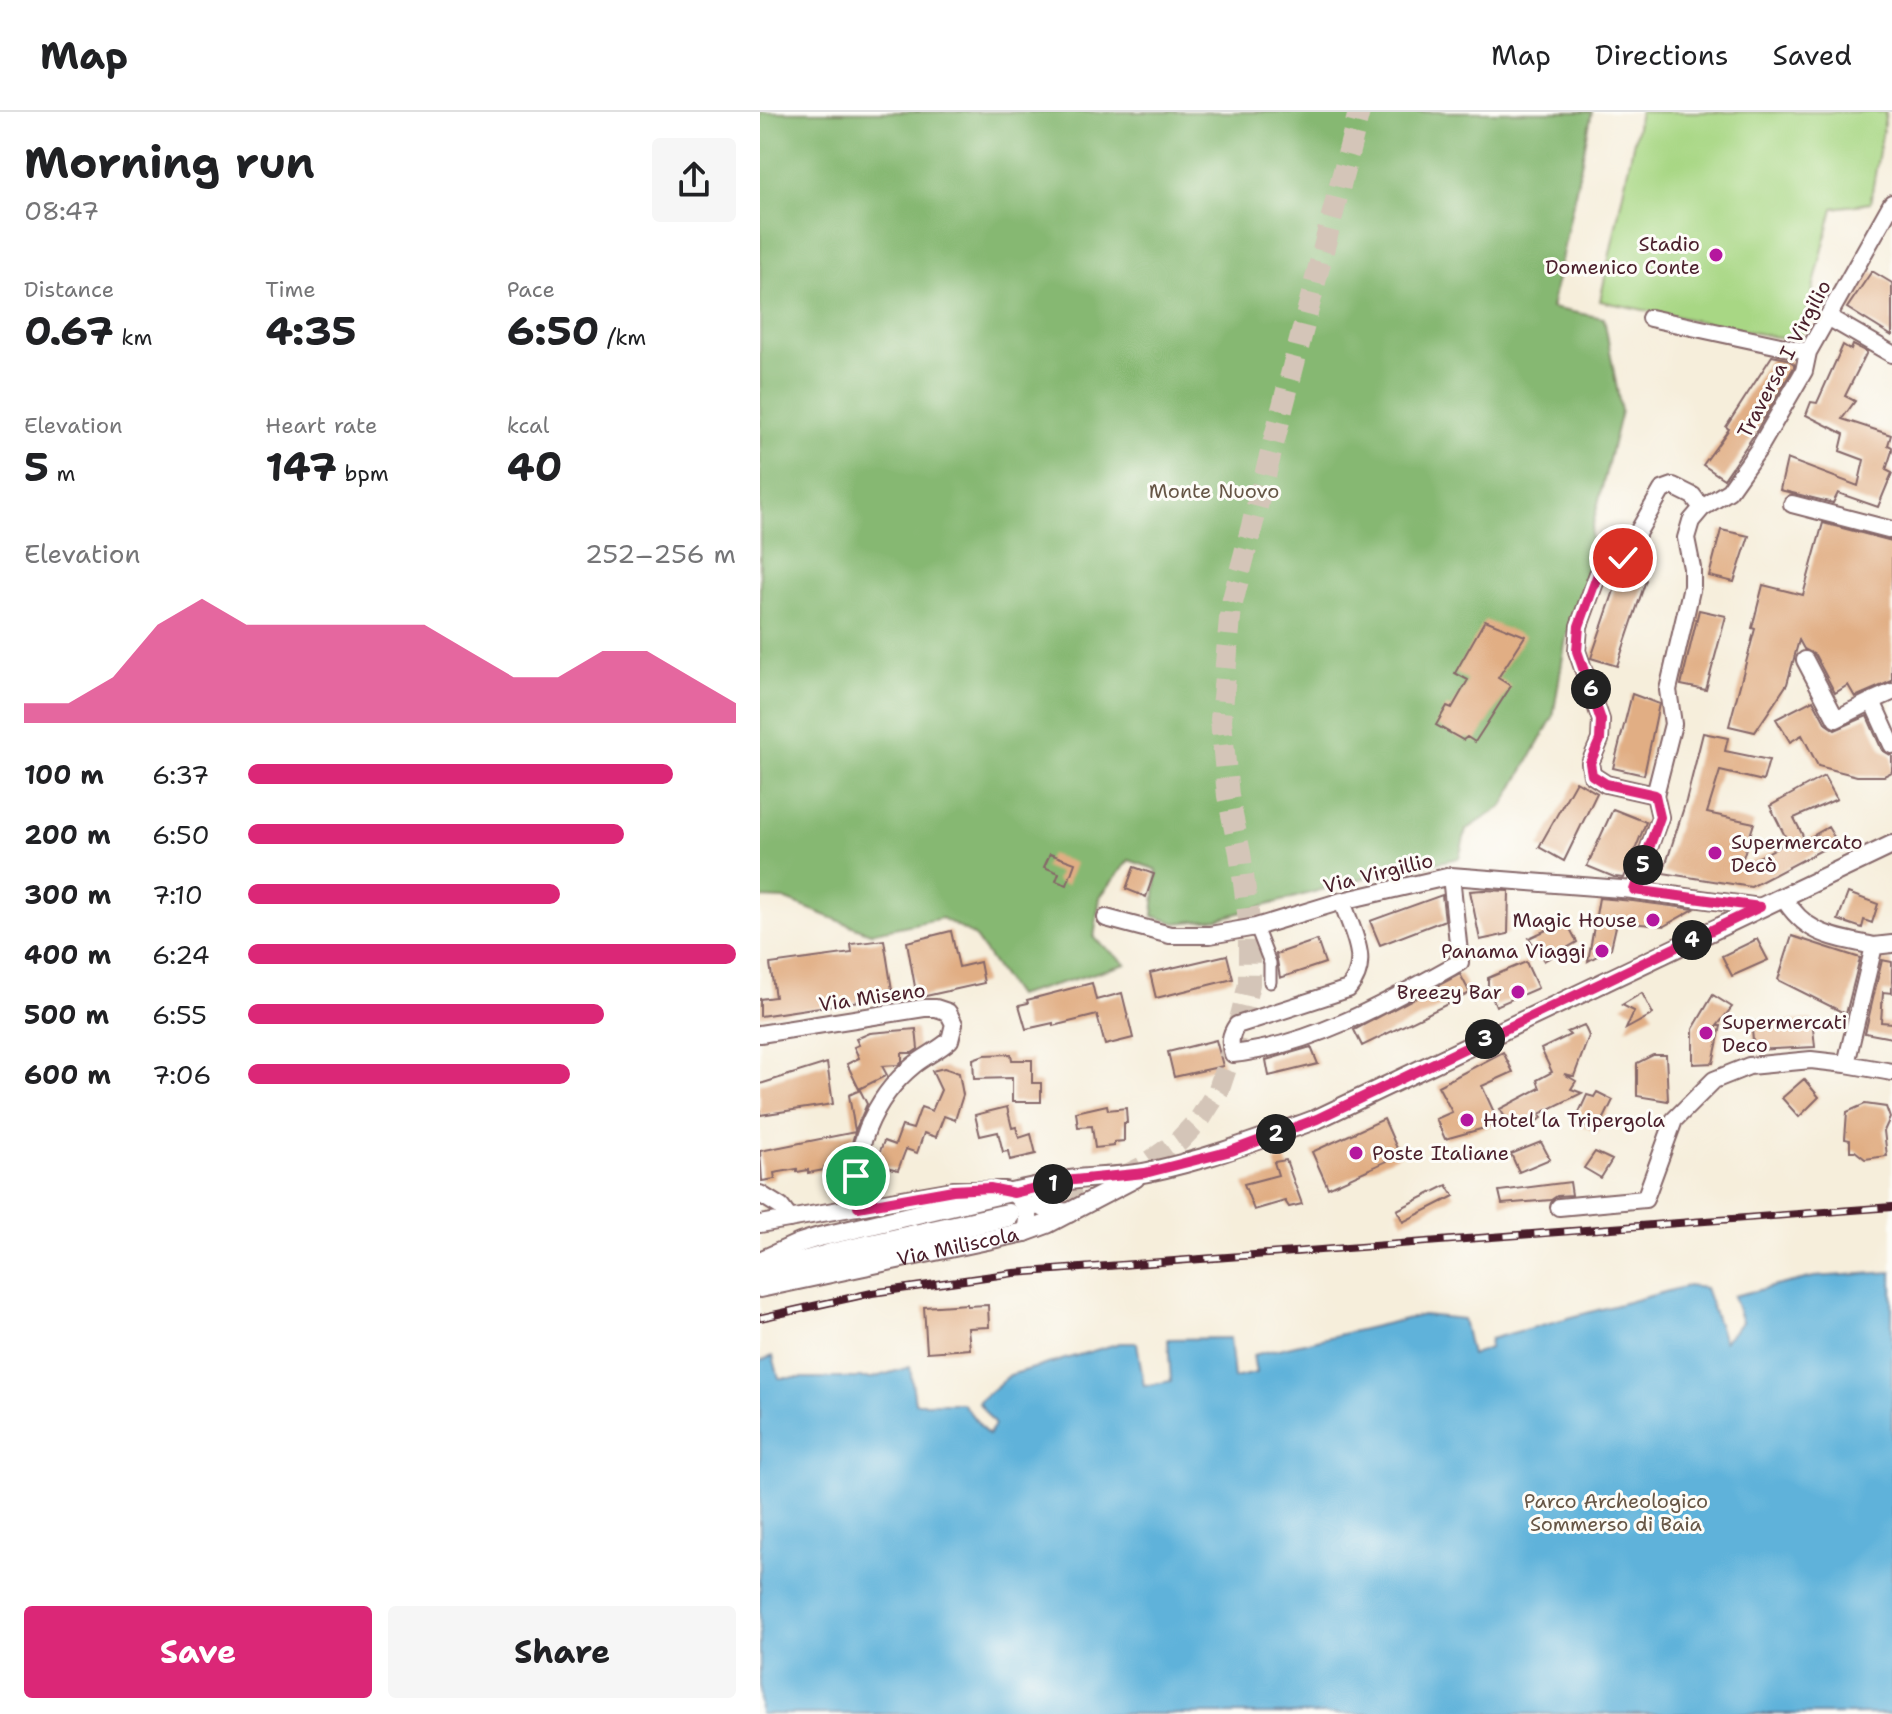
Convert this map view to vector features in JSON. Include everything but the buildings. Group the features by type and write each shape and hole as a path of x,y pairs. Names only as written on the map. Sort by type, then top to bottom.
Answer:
{"main road":[{"name":"Via Miliscola","path":"760,1275 831,1255 1008,1215"}],"street":[{"name":"Traversa I Virgilio","path":"1702,508 1729,491 1758,450 1804,371 1808,352 1892,203"},
{"path":"1828,317 1892,354"},
{"path":"1650,318 1808,352"},
{"path":"1634,890 1660,817 1655,795 1673,724 1668,690 1692,586 1686,538 1691,521 1702,508 1693,496 1673,486 1662,490 1623,558 1598,574 1579,626 1577,651 1601,720 1600,740 1590,763 1592,775 1606,784 1655,795"},
{"path":"1792,504 1892,530"},
{"path":"1805,660 1836,719 1892,692"},
{"path":"1872,701 1892,745"},
{"name":"Via Miliscola","path":"760,1261 819,1237 1044,1186 1086,1178 1145,1173 1231,1151 1317,1119 1892,845"},
{"path":"1342,901 1361,961 1359,977 1348,989 1237,1025 1230,1045 1233,1054 1255,1052 1341,1022 1460,962 1451,876"},
{"name":"Via Virgillio","path":"1106,918 1170,935 1210,935 1256,927 1342,901 1451,876 1634,890 1760,907"},
{"path":"1783,897 1805,926 1840,939 1874,946 1892,944"},
{"path":"1256,927 1270,963 1270,982"},
{"path":"1846,1064 1874,946"},
{"name":"Via Miseno","path":"760,1034 924,1008 948,1012 954,1024 950,1040 914,1065 898,1081 878,1106 867,1128 856,1176 858,1207"},
{"path":"1559,1207 1645,1199 1674,1120 1714,1080 1749,1066 1811,1060 1892,1072"},
{"name":"Via Miliscola","path":"760,1288 1025,1232 1145,1173"},
{"path":"1044,1186 1039,1195 1041,1206 1069,1213"},
{"path":"760,1224 953,1190 990,1188 1014,1193 1028,1209 1029,1221 1025,1232"},
{"path":"760,1194 781,1207 790,1219"}],"green space":[{"name":"Monte Nuovo","path":"760,112 1592,112 1551,308 1604,318 1621,411 1591,532 1591,573 1566,638 1553,717 1503,806 1466,830 1459,858 1360,879 1218,919 1176,923 1153,916 1157,870 1129,860 1100,897 1094,938 1126,964 1016,996 974,936 942,918 870,933 784,899 760,898"},
{"name":"Stadio Domenico Conte","path":"1640,112 1886,112 1870,203 1833,208 1800,342 1600,301"},
{"path":"1088,1187 1090,1194 1070,1204 1057,1207 1044,1197 1047,1194"}],"water":[{"name":"Parco Archeologico Sommerso di Baia","path":"1892,1272 1892,1714 760,1714 760,1361 773,1356 779,1378 872,1378 910,1367 915,1403 962,1403 988,1435 995,1425 978,1402 1010,1375 1120,1343 1137,1343 1144,1386 1171,1381 1168,1339 1230,1338 1234,1378 1256,1373 1253,1355 1423,1315 1463,1319 1471,1355 1489,1348 1490,1339 1687,1286 1705,1288 1724,1341 1742,1322 1733,1296 1814,1277"}],"tunnel":[{"path":"1029,1210 1107,1185 1143,1167 1179,1141 1200,1119 1219,1089 1234,1044 1249,984 1249,920 1228,796 1221,720 1231,607 1359,112"}],"railway":[{"path":"760,1318 872,1293 1014,1273 1892,1207"}],"place":[{"name":"Stadio Domenico Conte","path":"1716,255"},
{"name":"Supermercato Decò","path":"1715,853"},
{"name":"Magic House","path":"1653,920"},
{"name":"Panama Viaggi","path":"1602,951"},
{"name":"Breezy Bar","path":"1518,992"},
{"name":"Supermercati Deco","path":"1706,1033"},
{"name":"Hotel la Tripergola","path":"1467,1120"},
{"name":"Poste Italiane","path":"1356,1153"}],"route":[{"path":"856,1176 858,1207 953,1190 990,1188 1014,1193 1064,1181 1145,1173 1231,1151 1317,1119 1760,907 1634,890 1660,817 1655,795 1606,784 1592,775 1590,763 1600,740 1601,720 1577,651 1579,626 1598,574 1623,558"}]}
